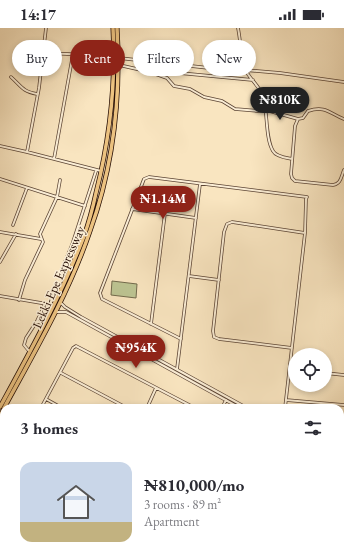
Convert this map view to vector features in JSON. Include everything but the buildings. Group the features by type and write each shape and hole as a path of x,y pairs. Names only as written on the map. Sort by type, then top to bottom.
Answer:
{"highway":[{"name":"Lekki-Epe Expressway","path":"113,28 114,40"},
{"name":"Lekki-Epe Expressway","path":"117,28 117,40"},
{"name":"Lekki-Epe Expressway","path":"6,404 54,305 84,235 102,172 112,110 115,76"},
{"name":"Lekki-Epe Expressway","path":"2,404 10,394 55,312 90,232 102,190 113,133 117,76"}],"street":[{"path":"45,40 46,28"},
{"path":"238,28 240,40"},
{"path":"125,58 202,67"},
{"path":"54,159 70,71"},
{"path":"256,71 344,82"},
{"path":"194,74 254,80"},
{"path":"27,152 40,76"},
{"path":"161,76 167,78 174,86 192,90 204,97 222,101 235,108 258,111 266,110 298,119 303,118 308,111 318,109 326,110 344,119"},
{"path":"250,76 260,89 266,110 266,120 273,152 292,159"},
{"path":"11,77 23,90 37,94"},
{"path":"298,119 292,159 292,178 295,181 333,185 340,182 344,170"},
{"path":"0,146 102,172"},
{"path":"66,279 61,277 60,274 72,246 96,171"},
{"path":"0,178 85,206"},
{"path":"181,339 100,297 100,293 144,179 146,178 307,197 305,233 292,348 219,339 214,337 213,331 224,232 227,224 229,222 305,233"},
{"path":"19,300 30,269 43,242 40,234 57,197 60,180"},
{"path":"93,183 98,184"},
{"path":"176,371 200,184"},
{"path":"13,225 27,188"},
{"path":"132,209 196,218"},
{"path":"151,324 165,213"},
{"path":"0,232 42,239"},
{"path":"0,262 16,234"},
{"path":"189,276 219,280"},
{"path":"0,296 54,305"},
{"path":"60,302 81,317 233,404"},
{"path":"30,352 24,345 26,338 37,321 45,304"},
{"path":"55,312 66,312 239,404"},
{"path":"37,321 44,325"},
{"path":"43,404 73,348 76,346 187,404"},
{"path":"60,372 120,404"},
{"path":"332,374 344,375"},
{"path":"286,404 288,385"},
{"path":"149,404 156,388"},
{"path":"46,399 55,404"},
{"path":"224,404 226,400"},
{"path":"286,400 332,404"}],"green space":[{"path":"112,281 137,284 136,298 111,295"}]}
